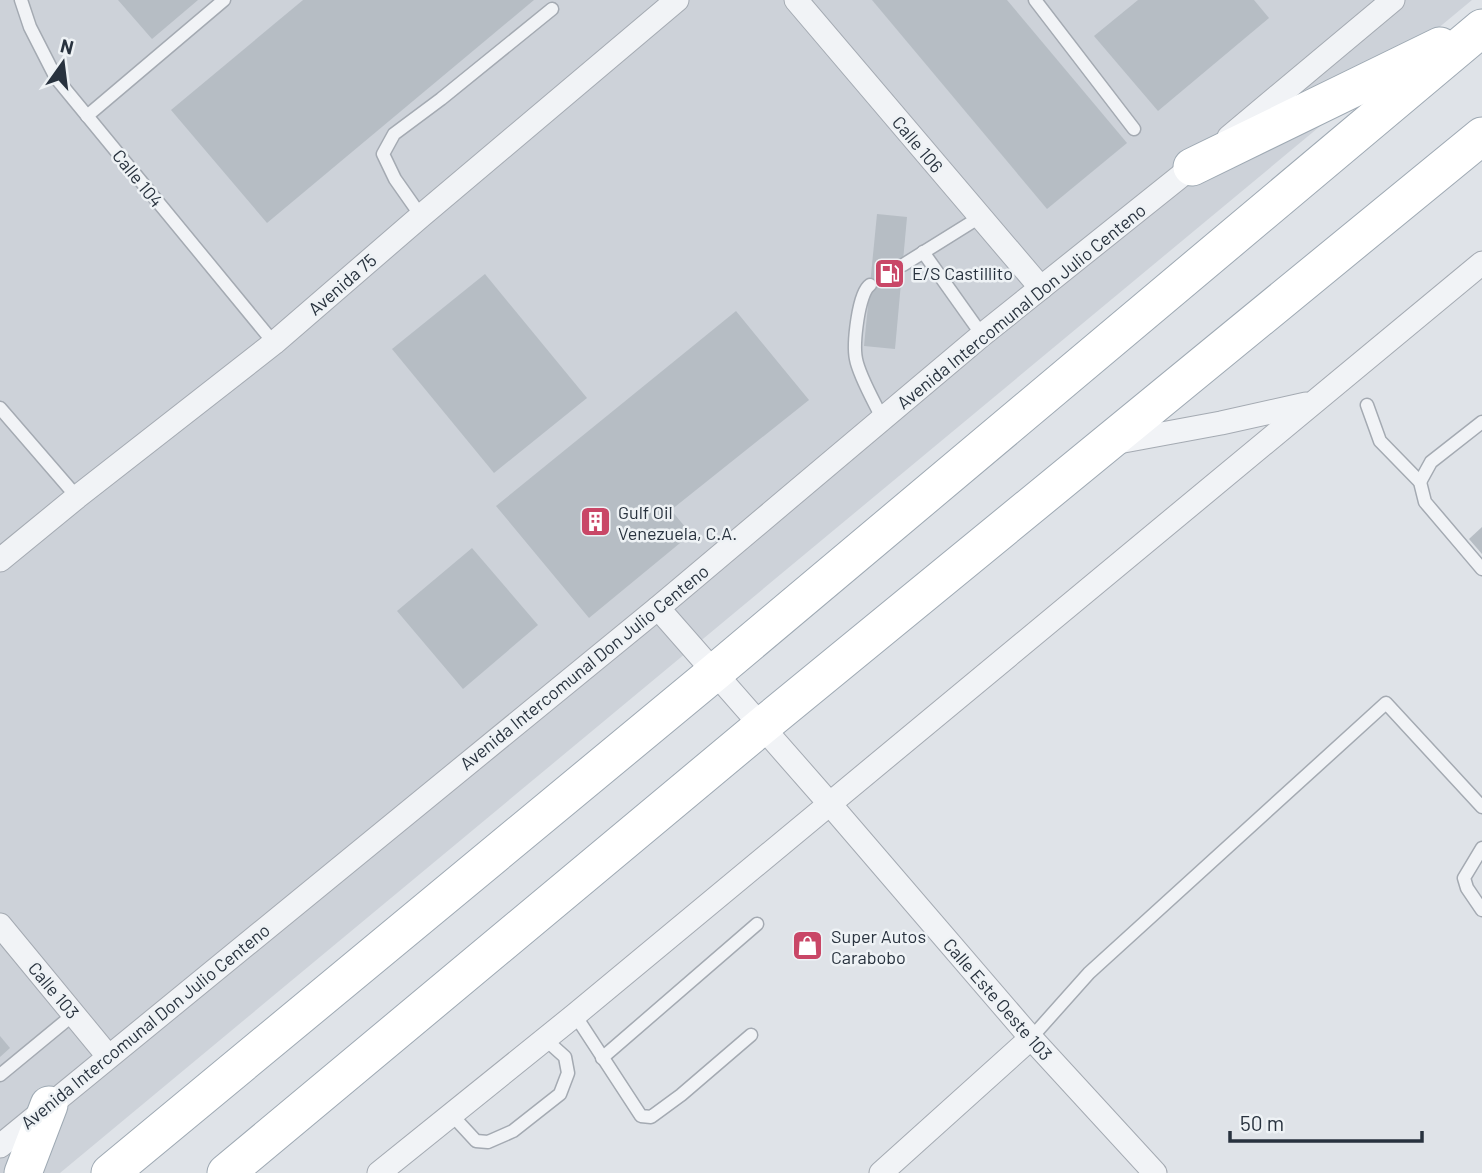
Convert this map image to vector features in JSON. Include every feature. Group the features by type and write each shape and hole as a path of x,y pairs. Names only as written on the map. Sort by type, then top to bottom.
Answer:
{"main road":[{"path":"1192,167 1482,27"},
{"path":"110,1173 714,673 1482,27"},
{"path":"226,1173 762,726 1482,136"},
{"path":"23,1173 48,1105"}],"street":[{"name":"Avenida 75","path":"0,560 274,343 677,0"},
{"name":"Calle 106","path":"796,0 1041,288"},
{"name":"Avenida Intercomunal Don Julio Centeno","path":"0,1146 658,608 982,335 1192,167 1393,0"},
{"path":"379,1173 575,1015 1482,263"},
{"path":"1105,444 1221,423 1312,402"},
{"name":"Calle Este Oeste 103","path":"658,608 1031,1038 1155,1173"},
{"name":"Calle 103","path":"0,925 108,1056"},
{"path":"881,1173 1031,1038"}],"lane":[{"name":"Calle 104","path":"21,0 30,27 56,78 274,343"},
{"path":"87,116 224,0"},
{"path":"1035,0 1134,129"},
{"path":"421,216 395,178 383,154 394,134 551,9"},
{"path":"903,265 980,217"},
{"path":"923,252 982,335"},
{"path":"870,285 864,290 856,327 856,359 883,420"},
{"path":"1367,405 1380,441 1420,482 1425,502 1482,569"},
{"path":"0,408 77,497"},
{"path":"1420,482 1431,462 1482,422"},
{"path":"1031,1038 1090,973 1386,703 1482,807"},
{"path":"1482,848 1464,878 1467,888 1482,910"},
{"path":"602,1058 757,924"},
{"path":"0,1075 74,1014"},
{"path":"575,1015 641,1116 651,1117 681,1095 751,1035"},
{"path":"451,1114 476,1141 488,1142 513,1131 560,1094 568,1073 565,1057 545,1039"}],"shaded area":[{"path":"0,0 1472,0 60,1173 0,1173"}],"building":[{"path":"118,0 198,0 152,39"},
{"path":"303,0 534,0 267,223 171,110"},
{"path":"872,0 1007,0 1127,143 1047,209"},
{"path":"1138,0 1254,0 1269,18 1158,111 1094,36"},
{"path":"877,214 907,217 895,349 864,346"},
{"path":"485,274 587,398 494,473 392,349"},
{"path":"736,311 809,400 671,510 691,534 589,618 496,506"},
{"path":"1482,527 1482,554 1469,539"},
{"path":"472,548 538,625 463,689 397,611"},
{"path":"0,1036 10,1048 0,1057"}],"place":[{"name":"E/S Castillito","path":"889,273"},
{"name":"Gulf Oil Venezuela, C.A.","path":"595,522"},
{"name":"Super Autos Carabobo","path":"808,946"}]}
